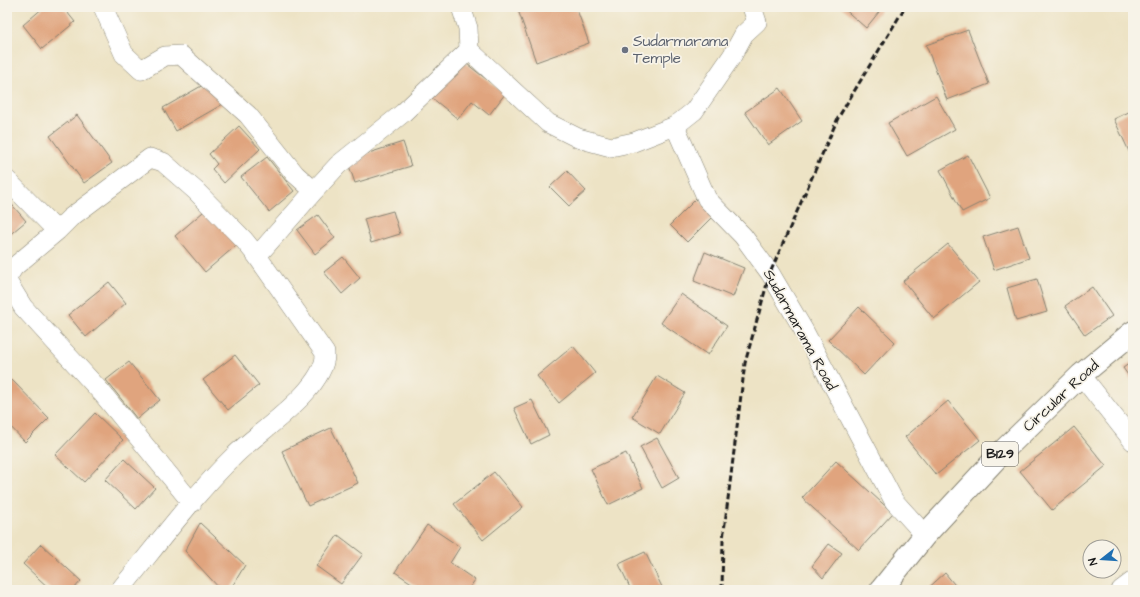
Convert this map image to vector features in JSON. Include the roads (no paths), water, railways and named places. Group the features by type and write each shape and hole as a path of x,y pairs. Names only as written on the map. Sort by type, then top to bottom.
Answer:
{"main road":[{"name":"Circular Road","path":"881,590 925,535 1005,449 1081,375 1133,332"}],"street":[{"path":"103,7 124,54 141,70 165,56 181,54 248,115 295,174 314,192"},
{"path":"461,7 468,28 469,50 548,123 578,138 611,146 634,142 675,126 694,111 732,56 744,34 757,22 752,7"},
{"path":"258,256 338,166 402,112 469,50"},
{"name":"Sudarmarama Road","path":"675,126 707,199 743,236 770,273 803,329 894,501 925,535"},
{"path":"7,278 14,267 70,218 150,158 163,162 196,191 258,256 325,353 326,361 322,373 283,416 235,455 192,503 120,590"},
{"path":"7,180 56,231"},
{"path":"7,281 23,307 102,393 192,503"},
{"path":"1081,375 1133,441"},
{"path":"1121,590 1133,581"}],"railway":[{"path":"722,590 723,539 745,363 770,273 838,118 905,7"}],"place":[{"name":"Sudarmarama Temple","path":"625,50"}]}
